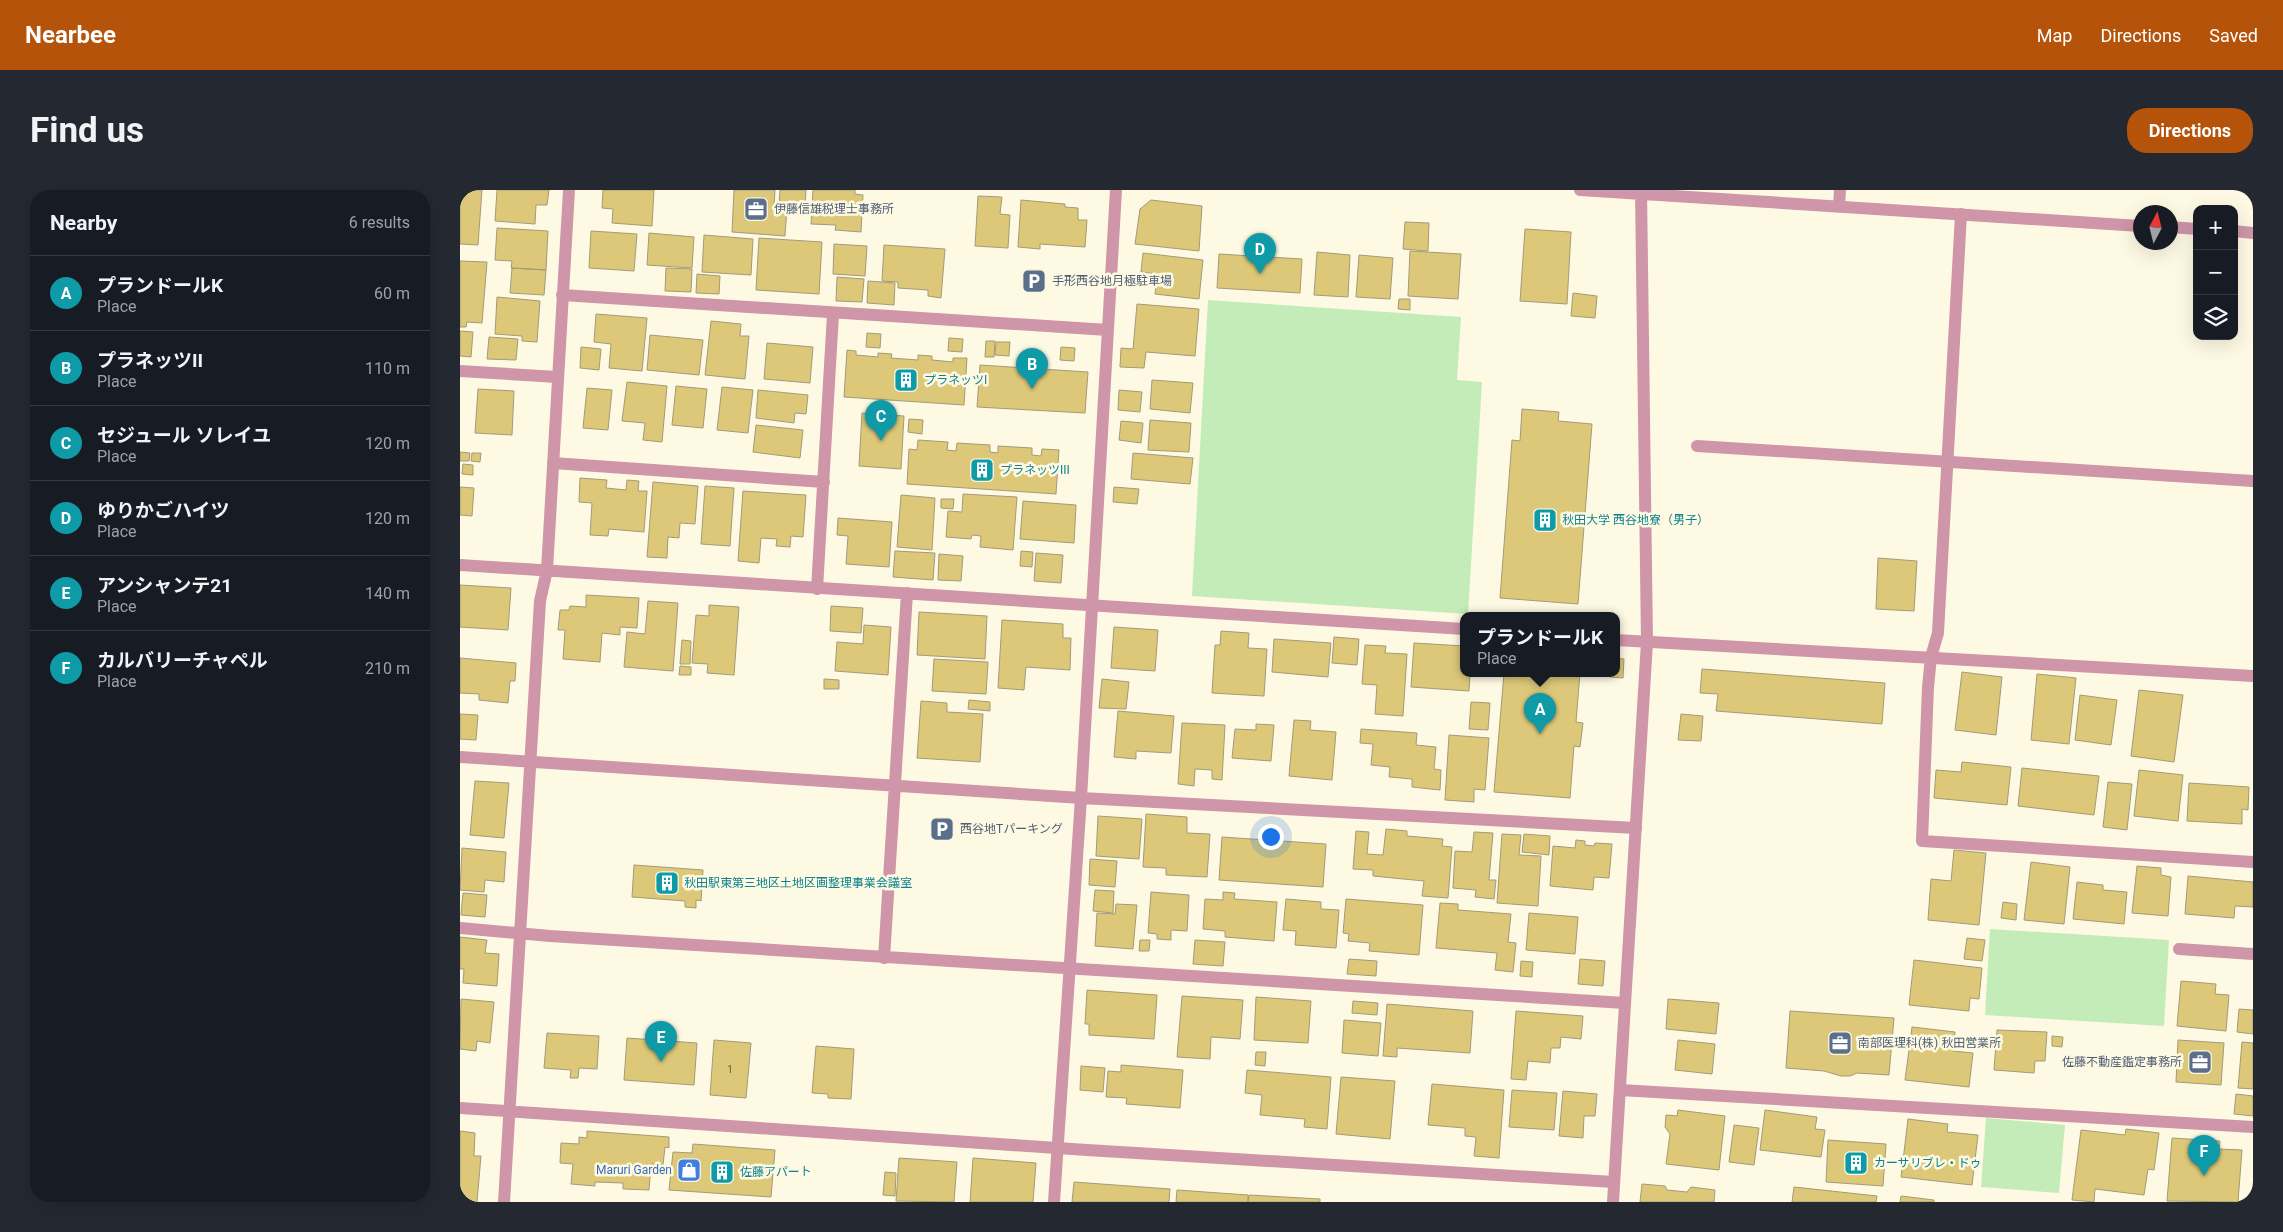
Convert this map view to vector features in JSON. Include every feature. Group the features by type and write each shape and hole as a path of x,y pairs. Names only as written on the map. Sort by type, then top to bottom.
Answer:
{"street":[{"path":"504,1202 540,601 547,570 568,190"},
{"path":"1054,1202 1093,606 1116,190"},
{"path":"1580,190 1641,192 2133,226"},
{"path":"1839,206 1840,190"},
{"path":"1613,1202 1647,642 1641,192"},
{"path":"1961,214 1938,633 1931,657 1922,841 2253,862"},
{"path":"2178,228 2193,229"},
{"path":"2238,231 2253,233"},
{"path":"562,295 833,314 1108,330"},
{"path":"817,588 833,314"},
{"path":"460,371 557,377"},
{"path":"1697,446 2253,481"},
{"path":"553,463 824,482"},
{"path":"460,565 1460,629"},
{"path":"884,958 907,593"},
{"path":"1620,640 2253,676"},
{"path":"460,757 1081,798 1636,828"},
{"path":"460,928 519,934 884,958 1625,1003"},
{"path":"2179,949 2253,954"},
{"path":"1620,1090 2253,1128"},
{"path":"460,1108 1058,1148 1614,1182"}],"green space":[{"path":"1208,300 1461,317 1457,380 1482,382 1468,612 1460,613 1192,596"},
{"path":"1990,929 2169,940 2164,1026 1985,1015"},
{"path":"1986,1118 2065,1125 2059,1193 1981,1187"}],"building":[{"path":"460,190 482,190 478,245 460,244"},
{"path":"497,190 549,190 547,205 536,205 535,224 495,221"},
{"path":"603,190 654,190 652,226 612,223 613,209 602,208"},
{"path":"734,190 775,190 774,207 787,208 785,236 732,232"},
{"path":"780,190 806,190 805,208 779,206"},
{"path":"813,190 855,190 855,194 863,195 861,232 835,230 836,225 811,224"},
{"path":"978,196 1002,197 1000,214 1010,215 1008,248 975,246"},
{"path":"1021,200 1065,204 1065,207 1078,208 1078,220 1087,220 1085,247 1040,244 1040,249 1018,247"},
{"path":"1151,200 1202,206 1199,251 1135,244 1140,209"},
{"path":"1405,222 1429,223 1428,251 1403,249"},
{"path":"497,228 548,231 546,270 511,268 512,261 495,260"},
{"path":"1525,229 1571,232 1567,304 1520,301"},
{"path":"591,231 637,234 634,271 589,268"},
{"path":"649,233 694,237 692,268 647,265"},
{"path":"704,235 753,239 751,275 702,272"},
{"path":"759,238 822,242 819,294 756,290"},
{"path":"834,244 867,246 865,276 833,274"},
{"path":"884,245 945,249 941,298 928,296 928,290 898,288 898,282 882,281"},
{"path":"1410,251 1461,254 1458,299 1408,296"},
{"path":"1317,252 1350,255 1348,297 1314,295"},
{"path":"1143,253 1203,260 1199,299 1155,294 1157,274 1141,272"},
{"path":"1219,254 1302,259 1300,293 1217,288"},
{"path":"1359,255 1393,258 1390,299 1356,297"},
{"path":"460,261 487,262 482,323 467,322 466,327 460,327"},
{"path":"512,268 546,270 544,295 510,293"},
{"path":"666,268 692,269 691,292 665,291"},
{"path":"697,274 720,276 719,294 696,293"},
{"path":"837,277 864,279 862,302 836,301"},
{"path":"868,281 895,283 894,305 867,303"},
{"path":"1573,293 1597,296 1595,318 1571,316"},
{"path":"497,297 540,301 537,342 522,341 522,336 495,334"},
{"path":"1399,299 1410,299 1410,310 1398,309"},
{"path":"1137,304 1199,309 1195,356 1146,352 1144,368 1120,367 1121,348 1133,349"},
{"path":"596,314 647,318 642,371 609,368 611,344 594,342"},
{"path":"711,321 741,324 740,336 749,336 745,379 705,375"},
{"path":"460,331 473,332 471,357 460,356"},
{"path":"867,333 881,334 880,348 866,347"},
{"path":"650,335 703,340 699,375 647,370"},
{"path":"489,337 518,339 516,360 487,359"},
{"path":"949,338 963,339 962,352 948,351"},
{"path":"986,341 995,341 994,357 985,357"},
{"path":"996,342 1010,342 1009,356 995,355"},
{"path":"767,343 813,347 810,383 764,379"},
{"path":"581,347 601,349 599,370 580,368"},
{"path":"1061,347 1075,348 1074,361 1060,360"},
{"name":"プラネッツI","path":"847,350 856,351 856,355 878,357 878,353 892,354 891,358 918,360 918,355 932,356 932,360 953,362 953,358 967,358 964,405 844,397"},
{"path":"980,365 1088,372 1085,413 977,407"},
{"path":"1152,380 1193,383 1190,413 1150,409"},
{"path":"627,382 667,386 662,442 643,440 645,423 622,421"},
{"path":"676,386 707,389 703,428 672,425"},
{"path":"722,387 753,390 748,433 717,430"},
{"path":"587,388 612,390 608,430 583,428"},
{"path":"478,389 514,391 512,435 475,433"},
{"path":"758,390 808,395 806,414 795,413 794,423 756,418"},
{"path":"1119,390 1142,392 1140,412 1118,410"},
{"name":"秋田大学 西谷地寮（男子）","path":"1522,409 1559,412 1558,421 1592,424 1578,604 1500,598 1512,440 1520,441"},
{"path":"862,413 904,416 901,469 859,466"},
{"path":"909,419 923,420 922,434 908,432"},
{"path":"1150,420 1191,423 1189,452 1148,450"},
{"path":"1121,421 1143,423 1141,443 1119,440"},
{"path":"756,425 803,430 800,458 753,452"},
{"name":"プラネッツIII","path":"918,440 948,442 947,450 956,451 957,443 990,445 990,452 998,453 998,446 1032,448 1032,455 1041,456 1042,449 1059,450 1056,494 907,484 909,449 917,450"},
{"path":"460,452 470,453 469,461 460,461"},
{"path":"472,453 481,453 480,462 471,461"},
{"path":"1133,453 1193,458 1190,484 1131,479"},
{"path":"463,464 473,465 473,475 462,474"},
{"path":"580,478 607,480 606,488 626,490 627,480 639,481 638,491 647,491 644,532 609,529 608,536 590,535 592,503 579,502"},
{"path":"653,482 698,486 695,524 680,523 679,538 668,537 667,558 647,557"},
{"path":"705,486 734,488 730,546 701,544"},
{"path":"460,487 474,488 472,516 460,515"},
{"path":"1114,487 1139,489 1137,504 1113,502"},
{"path":"743,491 806,495 803,537 791,536 790,547 776,546 777,539 761,538 759,563 738,561"},
{"path":"963,494 1017,497 1013,550 980,547 981,536 972,535 971,539 946,537 948,511 962,512"},
{"path":"901,495 935,498 932,550 897,547"},
{"path":"941,499 954,499 953,509 941,508"},
{"path":"1023,501 1076,505 1074,543 1020,539"},
{"path":"838,518 892,522 889,567 846,564 848,536 837,535"},
{"path":"895,551 935,553 933,580 893,577"},
{"path":"1021,551 1033,552 1032,567 1020,566"},
{"path":"1036,553 1063,555 1061,583 1034,581"},
{"path":"939,554 963,556 961,581 938,580"},
{"path":"1878,558 1917,561 1914,611 1876,609"},
{"path":"460,585 511,588 508,630 460,627"},
{"path":"586,595 639,598 637,628 620,627 620,635 602,633 600,662 563,659 565,630 558,630 560,610 569,610 570,606 586,607"},
{"path":"648,601 678,603 673,671 624,667 627,632 645,634"},
{"path":"709,605 739,607 734,675 707,673 708,664 692,663 696,615 709,616"},
{"path":"831,606 863,608 861,633 830,631"},
{"path":"919,612 987,616 985,659 917,655"},
{"path":"1002,620 1063,624 1063,638 1071,638 1070,670 1026,667 1024,690 998,688"},
{"path":"864,625 891,627 888,675 835,671 837,642 863,644"},
{"path":"1114,627 1158,630 1155,671 1111,668"},
{"path":"1221,631 1249,633 1248,648 1267,649 1264,696 1212,693 1215,645 1220,645"},
{"path":"1334,637 1359,639 1357,665 1332,663"},
{"path":"1274,639 1331,643 1328,677 1272,672"},
{"path":"682,640 691,641 690,664 680,664"},
{"path":"1414,643 1460,646 1460,677 1470,677 1469,691 1411,687"},
{"path":"1365,645 1386,646 1385,653 1407,654 1403,716 1375,714 1377,685 1362,684"},
{"path":"460,658 516,663 515,681 510,681 508,703 479,700 479,694 460,693"},
{"path":"1620,658 1624,659 1623,678 1610,677 1620,677"},
{"path":"934,659 988,662 986,694 932,691"},
{"path":"680,666 691,667 691,675 679,675"},
{"path":"1702,669 1885,683 1882,724 1716,711 1718,694 1700,693"},
{"path":"1962,672 2002,677 1996,735 1955,730"},
{"path":"2037,674 2076,678 2069,744 2031,740"},
{"path":"1504,677 1580,677 1576,722 1583,723 1580,747 1574,746 1570,798 1494,792"},
{"path":"824,679 839,680 839,689 824,689"},
{"path":"1102,679 1129,682 1126,709 1099,708"},
{"path":"2139,690 2183,695 2174,762 2131,756"},
{"path":"2080,695 2117,700 2111,745 2075,740"},
{"path":"969,700 990,702 990,711 968,709"},
{"path":"921,701 947,703 947,712 983,714 980,762 917,758"},
{"path":"1471,702 1490,703 1488,730 1469,729"},
{"path":"1118,711 1174,716 1171,753 1136,751 1136,759 1114,757"},
{"path":"460,714 478,715 476,740 460,739"},
{"path":"1681,714 1703,716 1701,741 1678,740"},
{"path":"1294,720 1311,721 1310,730 1336,732 1332,780 1289,776"},
{"path":"1182,723 1225,725 1222,780 1212,779 1212,770 1195,769 1194,786 1178,784"},
{"path":"1256,724 1274,725 1271,761 1232,758 1235,729 1256,730"},
{"path":"1361,729 1417,733 1416,745 1436,747 1434,769 1441,770 1440,790 1412,787 1412,779 1389,777 1390,767 1371,765 1373,744 1360,743"},
{"path":"1449,735 1489,738 1485,790 1474,789 1474,802 1445,800"},
{"path":"1962,762 2011,767 2007,805 1934,798 1936,770 1961,772"},
{"path":"2022,768 2099,776 2094,815 2018,806"},
{"path":"2139,770 2183,775 2178,821 2134,816"},
{"path":"475,781 509,783 504,838 470,835"},
{"path":"2108,782 2132,784 2127,830 2103,827"},
{"path":"2189,783 2249,787 2248,810 2242,809 2242,824 2187,821"},
{"path":"1146,814 1187,817 1187,833 1210,834 1207,877 1166,875 1166,868 1143,867"},
{"path":"1098,816 1142,819 1139,859 1096,856"},
{"path":"1386,829 1407,831 1407,836 1443,839 1442,846 1452,847 1448,898 1422,896 1424,881 1373,876 1373,870 1353,869 1356,831 1369,832 1367,854 1383,855"},
{"path":"1474,832 1493,833 1489,880 1496,880 1494,899 1475,897 1476,890 1453,888 1455,851 1472,852"},
{"path":"1502,834 1521,835 1519,855 1541,856 1538,906 1497,903"},
{"path":"1524,834 1550,836 1549,855 1522,852"},
{"path":"1222,837 1326,844 1323,887 1219,880"},
{"path":"1576,840 1585,841 1585,845 1594,846 1595,843 1612,844 1609,878 1594,877 1593,890 1550,886 1553,846 1575,848"},
{"path":"462,848 506,852 504,882 485,880 484,892 460,890"},
{"path":"1954,850 1986,853 1979,925 1928,920 1931,879 1951,881"},
{"path":"1090,859 1117,861 1115,887 1089,885"},
{"path":"2031,862 2070,867 2064,924 2024,920"},
{"name":"秋田駅東第三地区土地区画整理事業会議室","path":"634,865 703,870 701,901 696,900 696,908 685,907 685,901 632,897"},
{"path":"2137,866 2161,868 2161,875 2171,877 2168,916 2132,913"},
{"path":"2188,876 2253,882 2253,907 2235,906 2234,918 2185,914"},
{"path":"2077,882 2103,885 2103,890 2127,892 2124,924 2073,919"},
{"path":"1095,890 1114,891 1113,913 1093,911"},
{"path":"1151,892 1189,895 1187,931 1171,930 1171,940 1157,939 1157,934 1148,933"},
{"path":"1223,892 1235,893 1234,899 1277,902 1274,941 1225,937 1225,931 1203,929 1205,899 1223,900"},
{"path":"463,893 487,895 485,917 461,915"},
{"path":"1286,899 1321,902 1321,909 1339,910 1336,948 1295,945 1296,931 1283,930"},
{"path":"1346,899 1423,905 1419,955 1369,951 1370,943 1348,941 1349,934 1343,933"},
{"path":"2003,902 2017,904 2016,920 2001,918"},
{"path":"1440,903 1458,904 1458,910 1511,914 1508,942 1516,943 1513,972 1495,970 1497,953 1436,948"},
{"path":"1116,904 1137,905 1133,949 1095,946 1097,913 1115,914"},
{"path":"1529,913 1578,917 1575,954 1526,950"},
{"path":"460,937 487,940 485,953 499,954 497,986 463,983 464,969 460,969"},
{"path":"1967,938 1985,940 1982,961 1964,959"},
{"path":"1140,940 1150,940 1149,951 1139,951"},
{"path":"1195,940 1225,942 1223,966 1193,964"},
{"path":"1349,959 1377,961 1376,976 1347,974"},
{"path":"1580,959 1605,961 1603,986 1578,984"},
{"path":"1914,960 1982,968 1979,999 1970,998 1969,1011 1909,1005"},
{"path":"1521,961 1533,962 1532,977 1520,976"},
{"path":"2181,981 2216,984 2215,994 2229,995 2226,1031 2177,1026"},
{"path":"1087,990 1157,995 1154,1039 1089,1035 1089,1024 1085,1024"},
{"path":"1182,996 1243,1000 1240,1039 1211,1037 1210,1059 1177,1057"},
{"path":"1256,997 1311,1001 1308,1043 1254,1040"},
{"path":"461,999 494,1002 490,1043 477,1041 476,1051 460,1049"},
{"path":"1668,999 1719,1003 1716,1034 1666,1029"},
{"path":"1353,1001 1378,1003 1377,1015 1352,1013"},
{"path":"1387,1004 1473,1011 1470,1053 1397,1048 1397,1057 1383,1056"},
{"path":"2239,1009 2253,1010 2253,1034 2237,1032"},
{"path":"1516,1011 1583,1016 1581,1039 1561,1037 1560,1048 1551,1048 1550,1063 1528,1061 1526,1080 1511,1079"},
{"name":"南部医理科(株) 秋田営業所","path":"1790,1011 1894,1018 1889,1075 1857,1073 1850,1076 1841,1076 1824,1071 1786,1068"},
{"path":"1344,1020 1381,1023 1378,1056 1342,1053"},
{"path":"1912,1027 1955,1032 1953,1051 1973,1053 1969,1087 1905,1080"},
{"path":"1997,1030 2047,1032 2045,1061 2035,1061 2034,1073 1994,1070"},
{"path":"547,1033 599,1036 597,1069 579,1068 578,1078 570,1078 571,1070 544,1068"},
{"path":"2052,1036 2063,1037 2062,1047 2052,1046"},
{"path":"627,1038 697,1043 694,1085 624,1080"},
{"path":"714,1040 751,1043 746,1098 710,1095"},
{"path":"1678,1040 1715,1044 1712,1074 1675,1070"},
{"path":"2178,1040 2224,1043 2221,1085 2176,1082"},
{"path":"2242,1042 2253,1043 2253,1089 2238,1088"},
{"path":"816,1046 854,1049 851,1099 828,1098 828,1094 812,1093"},
{"path":"1256,1052 1266,1052 1265,1066 1255,1065"},
{"path":"1121,1065 1183,1070 1180,1108 1126,1104 1127,1098 1106,1097 1108,1071 1121,1072"},
{"path":"1081,1066 1105,1068 1103,1092 1080,1090"},
{"path":"1247,1070 1331,1077 1327,1129 1304,1127 1305,1119 1260,1115 1262,1095 1245,1093"},
{"path":"1341,1077 1395,1081 1390,1139 1336,1134"},
{"path":"1432,1084 1504,1090 1499,1158 1474,1156 1476,1137 1465,1136 1465,1128 1428,1125"},
{"path":"1512,1090 1557,1093 1554,1130 1509,1127"},
{"path":"1563,1091 1597,1094 1595,1116 1584,1116 1583,1138 1559,1136"},
{"path":"2236,1094 2253,1096 2253,1116 2234,1114"},
{"path":"1678,1110 1725,1116 1719,1170 1666,1164 1670,1134 1665,1127 1666,1115 1677,1116"},
{"path":"1765,1110 1817,1117 1815,1129 1825,1130 1821,1157 1760,1150"},
{"path":"1908,1119 1948,1124 1947,1132 1978,1135 1972,1185 1901,1177"},
{"path":"1734,1125 1759,1128 1754,1165 1729,1162"},
{"path":"2126,1129 2159,1133 2154,1170 2148,1169 2144,1195 2095,1189 2094,1202 2072,1200 2081,1130 2125,1135"},
{"path":"460,1131 475,1133 474,1156 481,1156 477,1202 460,1202"},
{"path":"587,1131 669,1137 669,1148 665,1147 663,1165 651,1164 649,1190 623,1189 623,1183 595,1182 595,1186 571,1184 573,1164 560,1163 561,1143 579,1144 579,1137 587,1138"},
{"path":"2172,1138 2220,1141 2219,1149 2242,1150 2238,1202 2167,1201"},
{"name":"カーサリブレ・ドゥ","path":"1828,1140 1886,1144 1883,1186 1826,1182"},
{"name":"佐藤アパート","path":"693,1144 775,1150 771,1197 669,1190 673,1152 692,1153"},
{"path":"899,1158 957,1162 954,1202 896,1201"},
{"path":"973,1158 1036,1163 1033,1202 970,1202"},
{"path":"885,1172 896,1173 895,1196 883,1195"},
{"path":"1074,1182 1170,1189 1169,1202 1072,1202"},
{"path":"1642,1184 1665,1186 1667,1190 1687,1192 1691,1187 1715,1190 1714,1202 1640,1202"},
{"path":"1794,1187 1877,1196 1876,1202 1792,1202"},
{"path":"1177,1190 1248,1195 1248,1202 1176,1202"},
{"path":"1249,1195 1320,1199 1320,1202 1248,1202"},
{"path":"1901,1196 1934,1200 1934,1202 1900,1202"}],"place":[{"name":"伊藤信雄税理士事務所","path":"756,209"},
{"name":"ゆりかごハイツ","path":"1260,274"},
{"name":"手形西谷地月極駐車場","path":"1034,281"},
{"name":"プラネッツI","path":"906,380"},
{"name":"プラネッツII","path":"1032,389"},
{"name":"セジュール ソレイユ","path":"881,441"},
{"name":"プラネッツIII","path":"982,470"},
{"name":"秋田大学 西谷地寮（男子）","path":"1545,520"},
{"name":"プランドールK","path":"1540,734"},
{"name":"西谷地Tパーキング","path":"942,829"},
{"name":"秋田駅東第三地区土地区画整理事業会議室","path":"667,883"},
{"name":"南部医理科(株) 秋田営業所","path":"1840,1043"},
{"name":"アンシャンテ21","path":"661,1062"},
{"name":"佐藤不動産鑑定事務所","path":"2200,1062"},
{"name":"カーサリブレ・ドゥ","path":"1856,1163"},
{"name":"Maruri Garden","path":"689,1170"},
{"name":"佐藤アパート","path":"722,1172"},
{"name":"カルバリーチャペル","path":"2204,1176"}]}
